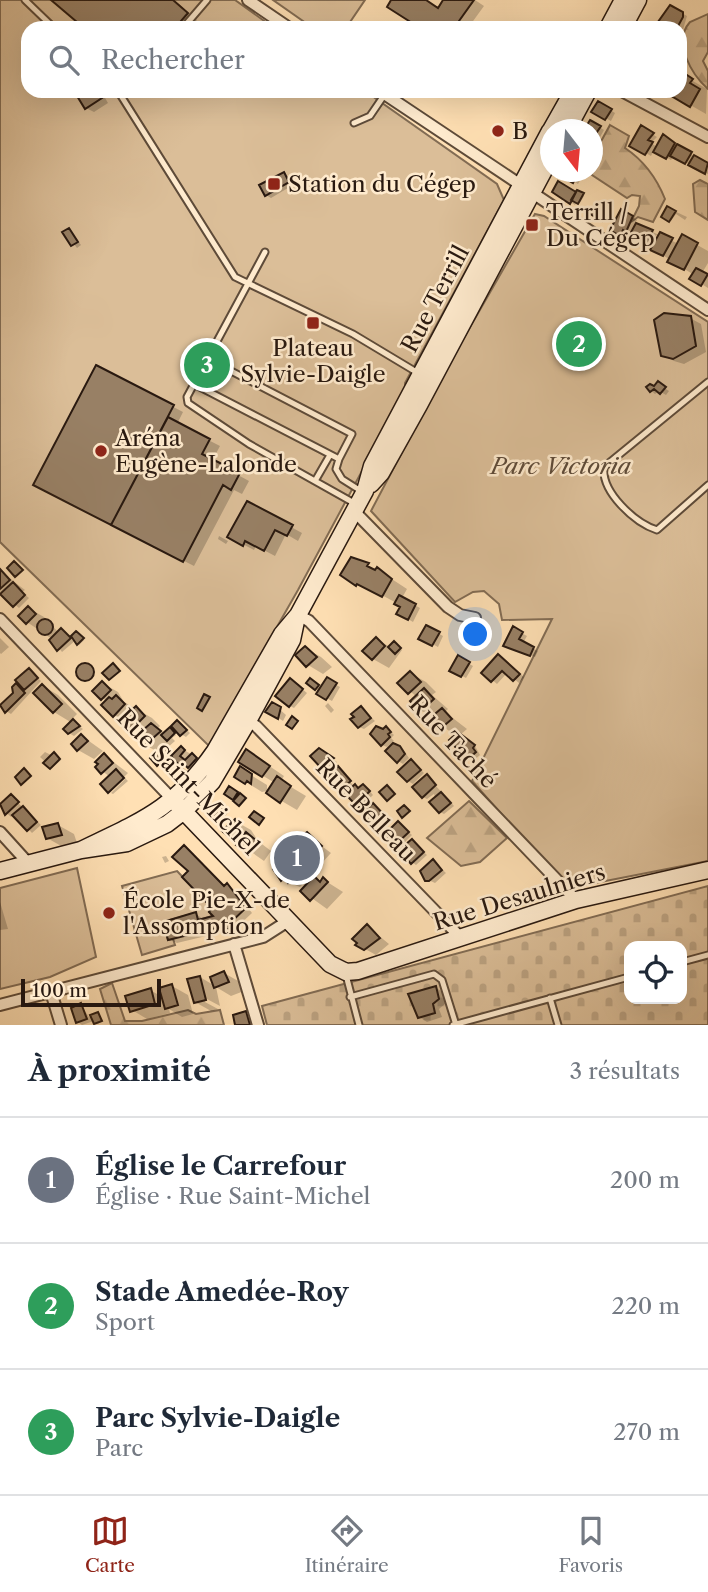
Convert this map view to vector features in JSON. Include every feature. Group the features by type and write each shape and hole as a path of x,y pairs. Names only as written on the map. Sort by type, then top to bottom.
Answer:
{"street":[{"path":"248,0 279,21"},
{"path":"612,21 624,0"},
{"path":"627,21 638,0"},
{"path":"390,98 708,310"},
{"name":"Rue Terrill","path":"557,119 569,98"},
{"path":"573,119 584,98"},
{"path":"635,98 708,137"},
{"name":"Rue Terrill","path":"0,872 81,850 127,843 167,824 178,806 212,782 282,634 298,615 360,500 372,466 426,378 525,190 540,155"},
{"name":"Rue Terrill","path":"525,190 540,172"},
{"path":"360,500 448,607 460,615 475,618"},
{"name":"Rue Taché","path":"298,615 309,621 576,900"},
{"name":"Rue Saint-Michel","path":"0,619 330,964 346,972"},
{"name":"Rue Belleau","path":"242,718 256,726 461,938"},
{"path":"0,832 29,864"},
{"name":"Rue Desaulniers","path":"346,972 576,900 708,870"},
{"path":"0,1006 272,934 288,921"},
{"path":"234,944 258,1025"},
{"path":"51,992 61,1025"}],"lane":[{"path":"25,0 47,21"},
{"path":"189,21 208,0"},
{"path":"122,98 224,264 235,277 353,334 426,378"},
{"path":"354,123 370,116 380,98"},
{"path":"265,252 187,397 191,408 315,481 360,500"},
{"path":"208,359 352,434 338,459 336,469 360,500"},
{"path":"708,382 604,467 604,473 608,486 618,500 634,516 657,530 708,485"},
{"path":"194,384 338,459"},
{"path":"315,481 330,455"},
{"path":"687,961 708,955"},
{"path":"346,972 350,998 359,1025"},
{"path":"350,998 434,974 442,980 454,1025 624,978"},
{"path":"550,998 558,1025"}],"green space":[{"path":"0,0 235,0 264,21 21,21 21,98 375,98 497,184 504,200 298,590 209,746 0,542"},
{"path":"273,0 365,0 351,21 303,21"},
{"path":"708,14 708,52 703,61 708,71 708,89 687,60 687,27 690,22"},
{"path":"610,125 629,136 625,148 654,177 665,199 653,222 638,217 631,222 639,206 640,196 632,195 627,198 603,182 603,138"},
{"path":"700,180 708,184 708,220 695,212 693,184"},
{"name":"Parc Victoria","path":"535,214 544,216 708,322 708,861 580,886 568,885 558,877 472,781 552,619 502,620 499,604 484,591 473,592 455,602 371,511 446,369"},
{"path":"469,801 507,838 480,862 461,866 427,838"},
{"path":"77,868 96,957 50,977 0,989 0,888"},
{"path":"177,871 212,908 209,912 213,916 198,920 195,913 163,922 168,940 173,939 175,945 142,955 122,886"},
{"path":"708,886 708,1025 267,1025 262,1006"},
{"path":"112,983 125,1021 142,1021 188,1010 196,1014 220,1010 224,1025 111,1025 100,989"}],"building":[{"path":"51,0 173,0 188,13 181,21 76,21"},
{"path":"391,0 426,0 438,8 443,0 474,0 459,21 409,21 387,7"},
{"path":"670,5 683,12 681,21 659,21"},
{"path":"687,75 693,79 690,83 700,89 690,107 675,98 687,98"},
{"path":"78,98 102,98 85,109"},
{"path":"598,101 612,109 605,120 591,112"},
{"path":"641,125 654,133 648,140 653,142 645,155 629,146"},
{"path":"663,134 675,143 666,159 653,152"},
{"path":"677,144 692,152 685,164 670,156"},
{"path":"694,155 708,163 705,174 688,165"},
{"name":"Station du Cégep","path":"284,172 289,182 265,196 259,185"},
{"path":"560,182 576,192 570,204 552,192"},
{"path":"577,190 584,193 578,204 571,200"},
{"path":"602,202 611,206 602,221 590,214 596,203 600,205"},
{"path":"667,206 676,211 669,222 661,217"},
{"path":"621,209 633,216 626,232 623,230 620,236 610,230"},
{"path":"636,223 653,230 646,243 630,234"},
{"path":"69,228 78,242 71,246 62,232"},
{"path":"660,232 673,238 663,256 650,250"},
{"path":"682,234 698,243 684,270 667,262"},
{"path":"696,268 708,274 701,286 689,279"},
{"path":"664,313 691,316 696,346 673,359 661,356 654,320"},
{"name":"Aréna Eugène-Lalonde","path":"96,365 174,405 111,525 33,485"},
{"path":"658,381 666,387 660,394 654,389 650,392 646,387 650,384 654,386"},
{"path":"168,417 210,439 202,454 240,473 231,490 223,485 183,562 111,525"},
{"path":"247,501 293,525 287,536 275,530 264,551 245,541 243,546 227,537"},
{"path":"351,557 369,563 367,566 375,570 377,567 392,579 382,597 357,584 356,586 340,575"},
{"path":"14,561 23,570 15,577 7,568"},
{"path":"0,569 10,580 0,589"},
{"path":"13,582 25,595 13,607 0,594"},
{"path":"399,595 416,604 408,620 396,614 400,607 394,604"},
{"path":"28,606 36,614 26,624 18,616"},
{"path":"45,619 53,627 45,635 37,627"},
{"path":"426,625 440,632 432,646 418,639"},
{"path":"513,626 523,632 519,639 534,647 530,656 503,646"},
{"path":"61,628 71,638 57,651 49,640"},
{"path":"76,631 84,638 77,645 71,636"},
{"path":"376,637 385,646 372,660 362,651"},
{"path":"394,641 401,648 395,654 388,647"},
{"path":"305,646 317,657 306,667 295,655"},
{"path":"498,654 520,674 513,681 502,671 491,682 481,673"},
{"path":"458,655 470,662 461,677 449,671"},
{"path":"85,663 91,666 94,672 91,678 85,681 79,678 76,672 79,666"},
{"path":"113,663 120,671 109,680 102,673"},
{"path":"29,668 38,678 24,690 15,680"},
{"path":"410,671 421,682 408,694 397,683"},
{"path":"327,677 337,683 326,700 316,694"},
{"path":"290,678 303,689 289,707 275,696"},
{"path":"310,678 319,685 315,690 306,683"},
{"path":"102,681 111,690 101,700 92,691"},
{"path":"16,683 25,693 5,713 0,705 13,693 12,687"},
{"path":"42,684 62,704 53,713 33,693"},
{"path":"424,688 434,699 420,712 410,701"},
{"path":"204,694 210,697 202,711 197,708"},
{"path":"116,695 125,704 113,717 101,705 109,697 112,699"},
{"path":"272,702 281,707 278,719 265,712"},
{"path":"136,706 145,716 130,731 120,721"},
{"path":"361,706 371,718 358,728 350,719 354,717 351,714"},
{"path":"442,708 452,719 440,729 430,718"},
{"path":"292,716 298,721 292,729 286,725"},
{"path":"73,719 80,726 68,734 63,729"},
{"path":"177,720 187,730 180,736 171,726"},
{"path":"151,723 161,731 144,746 135,737"},
{"path":"376,726 383,729 386,726 391,732 381,746 370,734"},
{"path":"170,727 175,733 167,741 161,735"},
{"path":"458,732 475,745 473,748 476,752 467,760 449,740"},
{"path":"81,734 88,741 77,751 71,744"},
{"path":"393,743 400,746 405,754 397,763 385,751"},
{"path":"164,745 171,752 157,766 150,758"},
{"path":"181,746 185,750 180,756 185,760 192,753 197,758 188,768 182,762 179,765 171,756"},
{"path":"319,748 334,758 322,769 310,756"},
{"path":"246,749 270,766 262,777 238,762"},
{"path":"54,752 60,759 50,769 43,763"},
{"path":"104,753 113,763 101,774 95,767 98,764 95,762"},
{"path":"171,758 179,765 171,774 163,766"},
{"path":"411,759 421,770 407,782 397,772"},
{"path":"240,766 252,774 251,784 247,781 245,784 234,777"},
{"path":"338,766 351,781 340,790 328,776"},
{"path":"24,768 31,776 21,785 15,777"},
{"path":"116,769 124,778 108,793 100,784"},
{"path":"427,774 436,785 422,798 412,787"},
{"path":"277,776 291,786 280,803 266,793"},
{"path":"355,784 358,788 363,784 370,791 365,796 369,799 359,808 345,794"},
{"path":"387,785 395,794 387,801 379,792"},
{"path":"229,786 238,792 233,800 224,794"},
{"path":"441,792 451,803 439,813 429,802"},
{"path":"240,793 246,798 239,806 233,801"},
{"path":"11,794 19,802 5,815 0,804"},
{"path":"222,803 226,807 224,811 217,820 213,819 208,812 215,804 219,807"},
{"path":"373,803 386,817 376,826 363,813"},
{"path":"404,805 410,811 402,818 397,811"},
{"path":"23,806 37,822 27,831 12,815"},
{"path":"254,811 264,818 259,825 249,817"},
{"path":"235,819 242,831 232,840 222,831"},
{"path":"398,821 409,832 395,845 385,834"},
{"path":"58,823 62,835 46,839 42,827"},
{"path":"246,832 257,841 247,853 236,845"},
{"path":"307,832 322,846 317,851 319,853 288,883 284,878 281,881 273,869 291,850 289,848 297,843 295,841"},
{"path":"412,839 424,852 411,864 399,850"},
{"path":"184,845 224,886 227,883 246,908 230,923 232,925 228,930 224,926 168,940 163,922 196,912 198,920 213,916 209,912 212,908 182,877 188,871 172,857"},
{"path":"433,859 442,870 429,881 425,881 420,871"},
{"path":"314,876 320,882 323,877 328,882 310,901 300,891"},
{"path":"367,924 380,938 364,950 355,945 357,943 352,939"},
{"path":"224,971 229,982 214,988 210,977"},
{"path":"200,976 206,1000 194,1003 187,979"},
{"path":"172,984 178,1005 165,1009 159,988"},
{"path":"436,986 439,999 433,1004 435,1013 418,1018 408,994"},
{"path":"151,988 155,1004 130,1012 125,996"},
{"path":"81,1003 87,1019 76,1023 71,1008"},
{"path":"246,1011 250,1025 235,1025 233,1015"},
{"path":"98,1012 102,1021 94,1024 90,1015"}],"place":[{"name":"B","path":"498,131"},
{"name":"Station du Cégep","path":"274,184"},
{"name":"Terrill / Du Cégep","path":"532,225"},
{"name":"Plateau Sylvie-Daigle","path":"313,323"},
{"name":"Stade Amedée-Roy","path":"579,344"},
{"name":"Parc Sylvie-Daigle","path":"207,365"},
{"name":"Aréna Eugène-Lalonde","path":"101,451"},
{"name":"Église le Carrefour","path":"297,858"},
{"name":"École Pie-X-de l'Assomption","path":"109,913"}]}
